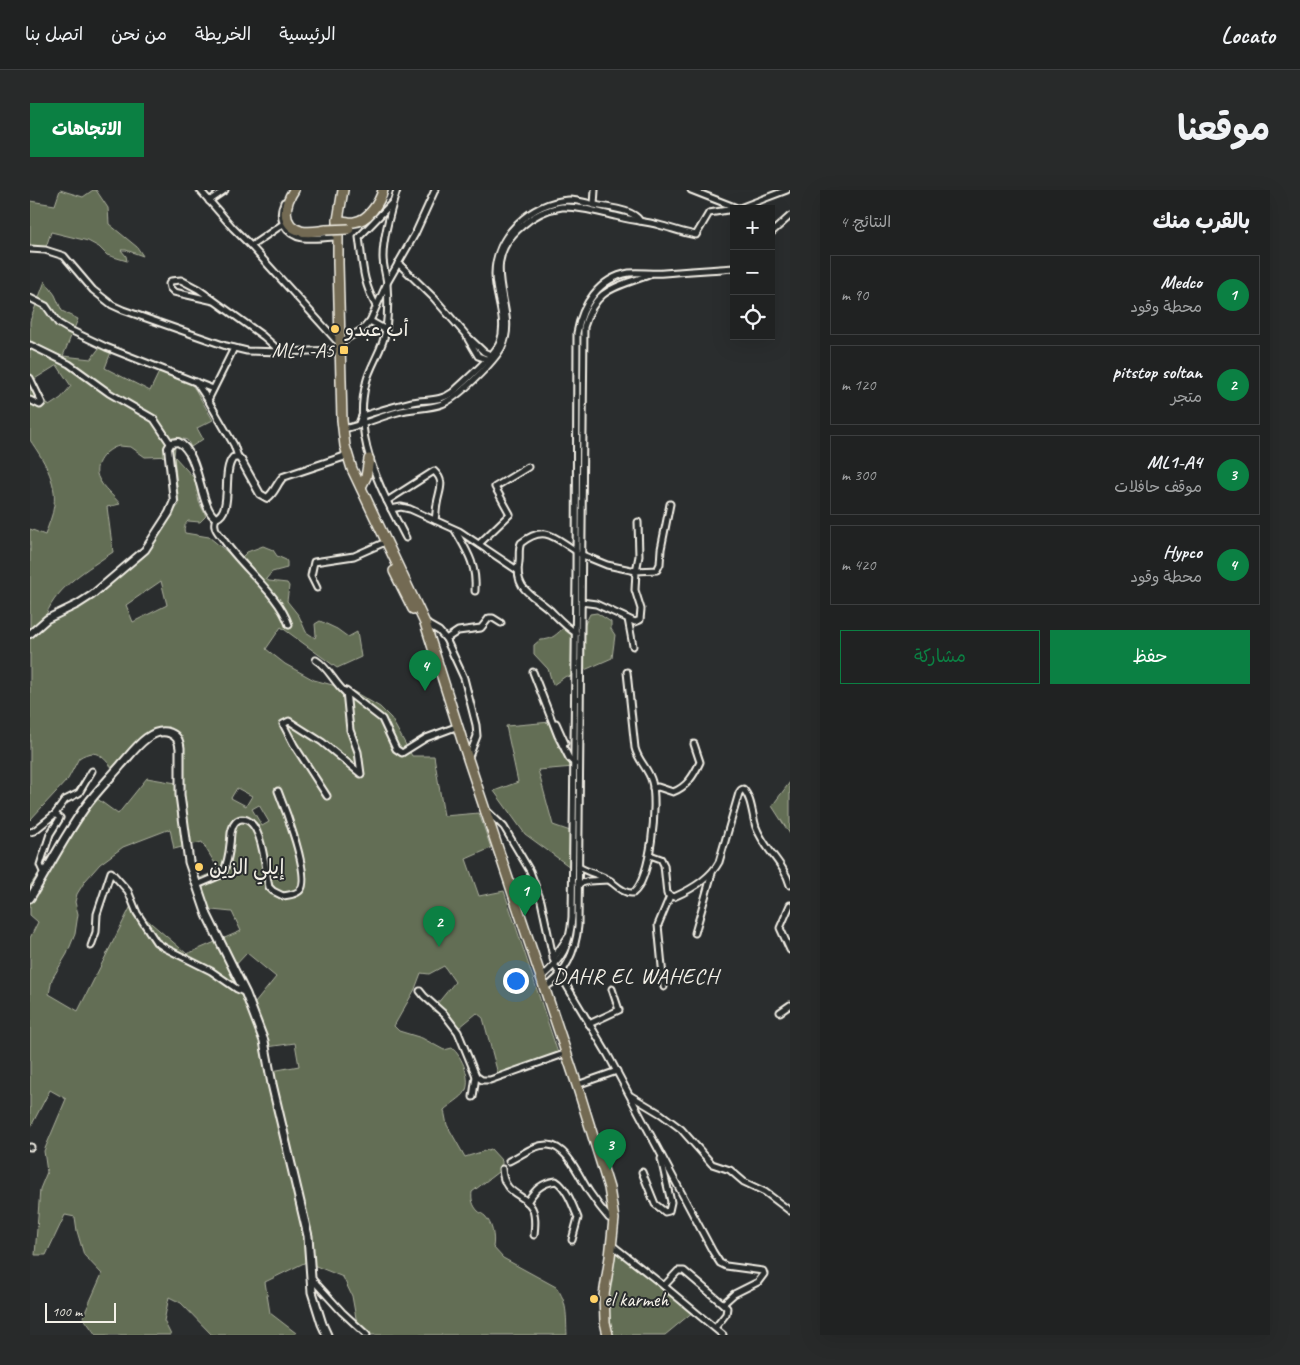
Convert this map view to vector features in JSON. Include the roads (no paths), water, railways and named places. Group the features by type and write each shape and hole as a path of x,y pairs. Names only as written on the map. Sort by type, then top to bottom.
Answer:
{"highway":[{"path":"294,190 285,207 289,222 302,231 312,232 349,229 359,226 372,217 382,205 389,190"},
{"path":"341,190 338,220 339,425 345,455 351,480 381,544 390,555 425,623 453,728 604,1189 609,1218 607,1252 599,1308 603,1335"},
{"path":"341,190 334,237 345,455 420,626 485,808 540,979 577,1085 613,1206 612,1245 604,1295 608,1335"},
{"path":"338,220 353,223 363,218 378,202 383,190"},
{"path":"360,487 366,478 369,459"}],"main road":[{"path":"30,898 92,798 143,741 160,732 173,734 179,741 181,805 190,862 207,915 246,994 264,1041 272,1084 308,1236 315,1304 327,1335"}],"street":[{"path":"200,190 338,344"},
{"path":"210,201 225,190"},
{"path":"397,190 383,250 387,283 386,330 366,383 361,425 369,459 387,501 406,538"},
{"path":"30,249 50,251 64,256 93,290 112,305 234,348 255,352 281,352 338,344 363,329 370,321 387,283 415,234 435,190"},
{"path":"594,205 596,190"},
{"path":"691,190 730,206"},
{"path":"747,205 786,190"},
{"path":"362,416 414,402 443,398 453,392 475,370 491,358 500,343 503,330 496,291 495,267 500,249 506,237 517,225 545,206 561,201 574,200 626,212 637,216 640,221"},
{"path":"376,306 362,274 359,237 393,202"},
{"path":"285,207 281,215 283,224 288,231 297,236 334,237"},
{"path":"343,429 398,412 446,402 459,393 491,358 503,344 507,330 499,282 500,263 506,244 520,228 536,216 549,210 563,207 579,208 696,235 709,213 730,210"},
{"path":"775,229 790,216"},
{"path":"251,246 283,224"},
{"path":"398,262 434,298 467,336 491,358"},
{"path":"544,988 554,983 560,974 569,959 577,935 579,867 577,764 579,393 577,333 583,309 590,298 604,285 619,276 631,273 651,274 730,268"},
{"path":"214,301 174,292 169,284 174,280 181,280 193,286 214,301 263,336 281,352"},
{"path":"30,298 46,306 58,322 68,329 106,347 212,389"},
{"path":"370,321 386,330"},
{"path":"467,336 478,356 475,370"},
{"path":"30,345 69,364 109,393 154,419 170,444"},
{"path":"208,400 234,348"},
{"path":"478,356 491,358"},
{"path":"30,378 42,403 40,405 30,400"},
{"path":"196,382 234,445 238,457 260,494 267,498 277,483 284,478 345,455"},
{"path":"170,444 178,442 187,449 195,467 207,509 216,518"},
{"path":"30,634 47,619 84,601 145,550 169,514 174,501 168,448 170,444"},
{"path":"238,457 233,458 231,461 224,510 216,518 215,527 236,558 277,604 286,616 289,625"},
{"path":"479,544 510,514 495,487 528,467"},
{"path":"387,501 434,471 442,483 436,505 435,520"},
{"path":"576,633 570,630 525,590 518,578 517,570 521,542 536,533 547,534 578,553 607,565 636,571 657,570 660,564 670,504"},
{"path":"391,509 410,508 455,529 517,570"},
{"path":"581,602 596,604 635,622 641,618 641,609 635,590 639,556 638,522"},
{"path":"455,529 474,566 475,591"},
{"path":"317,588 311,576 314,562 354,556 381,544"},
{"path":"540,979 555,966 568,946 571,932 577,764 574,734 576,633 581,602 578,553"},
{"path":"446,639 458,631 481,628 490,618 501,623"},
{"path":"628,619 632,646"},
{"path":"425,623 439,631 446,639 464,678 476,724 477,736 468,759"},
{"path":"316,660 324,665 338,686 382,719 396,749 402,753 426,738 453,728"},
{"path":"533,672 562,744 577,764"},
{"path":"579,867 608,880 625,892 633,893 643,882 650,855 653,788 650,776 637,756 627,672"},
{"path":"327,796 294,745 283,724 289,721 308,733 361,774 358,752 350,730 346,693"},
{"path":"551,717 577,764"},
{"path":"561,734 569,736 574,734"},
{"path":"653,788 658,787 673,792 685,786 696,773 700,762 694,744"},
{"path":"30,832 56,814 65,800 79,793 92,770"},
{"path":"695,933 713,872 719,862 738,793 743,789 748,796 760,834 785,870 790,886"},
{"path":"196,885 223,874 228,861 232,828 236,821 241,819 248,820 256,828 262,846 270,887 283,896 298,892 302,888 303,874 300,856 278,791"},
{"path":"485,808 504,827 530,871 541,902 555,966 631,1096 660,1156 712,1252 720,1263 726,1266 763,1271 762,1280 734,1294 723,1304"},
{"path":"44,874 40,865 50,834 60,818 56,814"},
{"path":"650,855 661,859 664,865 666,891 670,896 674,897 686,891 713,872"},
{"path":"91,946 96,932 97,914 111,872 128,891 137,913 156,942 211,971 246,994"},
{"path":"578,884 589,881 608,880"},
{"path":"664,987 658,925 670,896"},
{"path":"790,906 780,928 790,950"},
{"path":"553,959 571,932"},
{"path":"590,1024 619,1010 612,989"},
{"path":"420,991 445,1015 458,1032 476,1076 473,1097"},
{"path":"780,1012 790,1005"},
{"path":"476,1076 482,1080 490,1080 561,1055"},
{"path":"577,1085 617,1071"},
{"path":"631,1096 656,1110 676,1125 712,1164 730,1170 744,1182 765,1192 790,1211"},
{"path":"509,1161 547,1144 560,1150 572,1164 589,1193 609,1218"},
{"path":"642,1172 655,1204 665,1212 668,1211 671,1202 660,1156"},
{"path":"502,1169 502,1178 508,1188 532,1207 535,1222 534,1235"},
{"path":"527,1202 542,1184 556,1181 560,1184 578,1218 572,1240"},
{"path":"612,1245 723,1335"},
{"path":"664,1286 678,1271 684,1271 727,1308 726,1314 715,1328"},
{"path":"312,1279 342,1312 367,1335"}],"tunnel":[{"path":"502,1169 509,1161"}],"place":[{"name":"أب عبدو","path":"335,329"},
{"name":"ML1 -A5","path":"344,350"},
{"name":"Hypco","path":"425,691"},
{"name":"إيلي الزين","path":"199,867"},
{"name":"Medco","path":"525,916"},
{"name":"pitstop soltan","path":"439,947"},
{"name":"ML1-A4","path":"610,1170"},
{"name":"el karmeh","path":"594,1299"}],"district":[{"name":"DAHR EL WAHECH","path":"636,976"}]}
